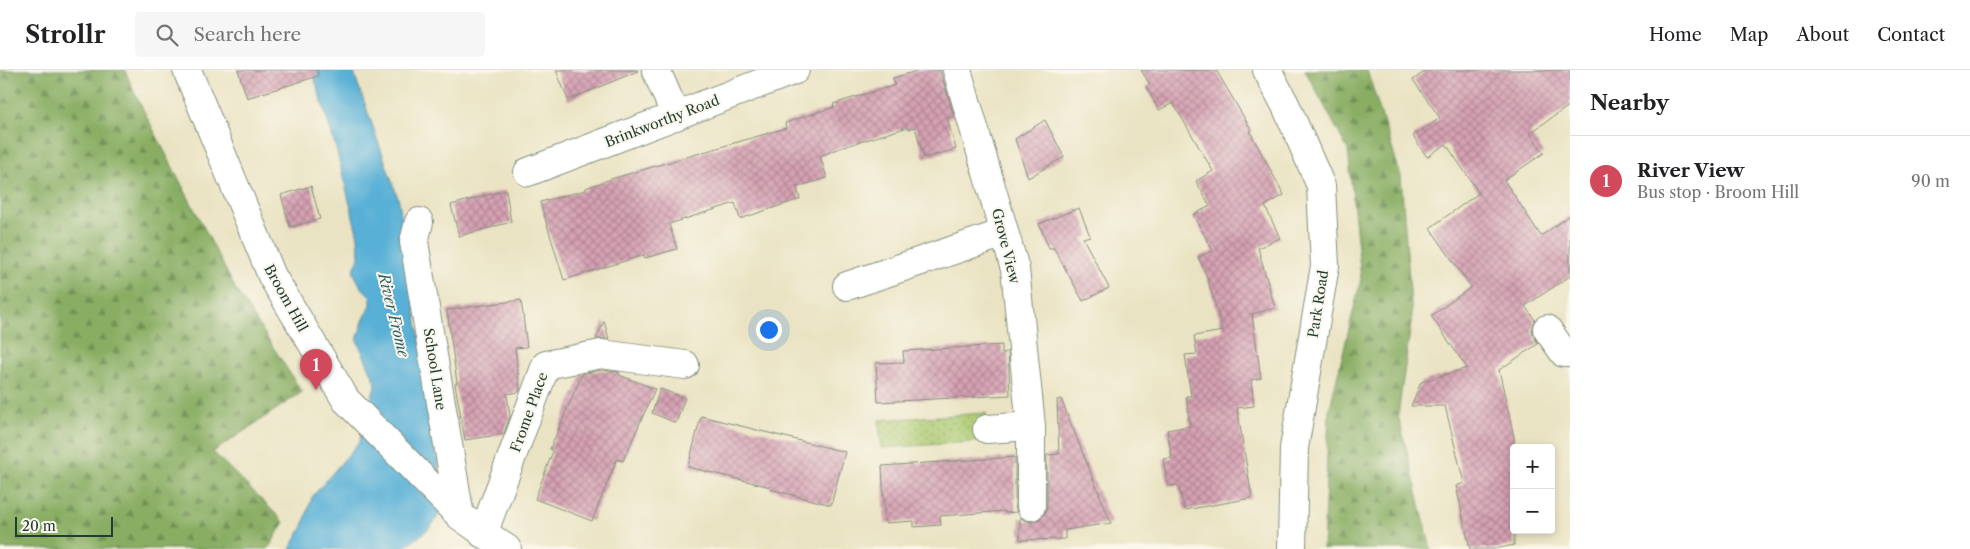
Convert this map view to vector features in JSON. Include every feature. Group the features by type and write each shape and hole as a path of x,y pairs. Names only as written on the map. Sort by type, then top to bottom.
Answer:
{"street":[{"name":"Broom Hill","path":"188,70 272,276 346,400 452,509 483,534 507,549"},
{"path":"656,70 676,116"},
{"name":"Brinkworthy Road","path":"528,172 795,70"},
{"name":"Grove View","path":"956,70 1014,269 1031,426 1031,506"},
{"name":"Park Road","path":"1267,70 1286,106 1321,186 1325,266 1294,448 1292,549"},
{"name":"School Lane","path":"420,222 414,242 452,509"},
{"path":"847,286 1004,233"},
{"path":"1547,329 1564,352 1570,353"},
{"name":"Frome Place","path":"483,534 546,365 601,354 685,365"},
{"path":"987,429 1031,426"}],"green space":[{"path":"0,70 125,70 134,92 235,288 302,392 213,452 284,522 268,549 0,549"},
{"path":"1305,70 1367,70 1401,176 1412,317 1398,415 1431,549 1323,549 1329,411 1361,279 1348,150"},
{"path":"986,413 987,441 881,448 879,420"}],"water":[{"name":"River Frome","path":"312,70 353,70 399,201 442,498 440,512 433,523 417,538 400,549 290,549 303,526 312,497 359,442 376,383 357,340 371,305 371,297 361,287 353,272 359,257 358,237 336,148"}],"building":[{"path":"238,70 317,70 318,76 247,98"},
{"path":"556,70 637,70 638,71 568,100"},
{"path":"920,70 940,70 954,116 947,118 956,149 924,158 915,127 908,129 908,127 840,148 820,156 827,178 797,187 800,199 740,219 735,203 669,224 677,249 645,258 644,255 564,280 540,202 586,190 586,188 611,179 786,128 785,123 834,107 833,104 895,85 893,78"},
{"path":"1141,70 1216,70 1252,131 1250,132 1284,195 1265,206 1280,238 1258,248 1275,308 1252,314 1261,378 1251,380 1254,406 1237,408 1252,498 1185,510 1178,485 1168,486 1163,459 1172,458 1167,430 1190,426 1186,396 1191,396 1185,355 1197,354 1194,336 1223,331 1207,277 1198,257 1213,251 1193,215 1210,206 1196,181 1213,171 1173,103 1159,110 1146,87 1150,85"},
{"path":"1427,70 1570,70 1570,105 1530,133 1544,153 1504,180 1541,236 1570,215 1570,276 1525,306 1535,320 1532,331 1538,344 1499,370 1514,437 1514,444 1510,444 1510,534 1514,534 1514,545 1495,549 1470,549 1456,486 1464,483 1445,406 1411,406 1421,382 1467,368 1431,316 1471,287 1430,228 1479,193 1446,144 1427,157 1413,136 1440,118 1413,80"},
{"path":"1045,120 1064,157 1028,178 1015,139"},
{"path":"311,186 320,219 290,227 281,195"},
{"path":"506,190 511,222 459,236 451,205"},
{"path":"1079,208 1090,236 1083,238 1109,288 1083,301 1054,248 1049,248 1039,224"},
{"path":"521,300 527,347 515,348 520,390 519,392 507,394 510,416 504,434 465,440 455,384 457,383 447,310"},
{"path":"604,321 609,339 596,339"},
{"path":"1002,345 1002,354 1008,351 1010,395 878,402 876,363 904,362 903,351"},
{"path":"602,370 619,372 619,375 655,389 623,461 617,459 592,521 535,499 553,451 550,449 582,374"},
{"path":"660,389 685,398 676,423 652,413"},
{"path":"1061,399 1111,523 1065,530 1065,539 1020,540 1020,517 1031,522 1039,519 1045,513 1047,506 1047,455 1059,454 1057,400"},
{"path":"701,416 845,452 831,505 770,489 771,487 688,467"},
{"path":"1015,457 1015,506 1017,512 1005,513 1005,511 940,516 941,525 914,527 914,521 885,523 882,466"}],"place":[{"name":"River View","path":"316,390"}]}
